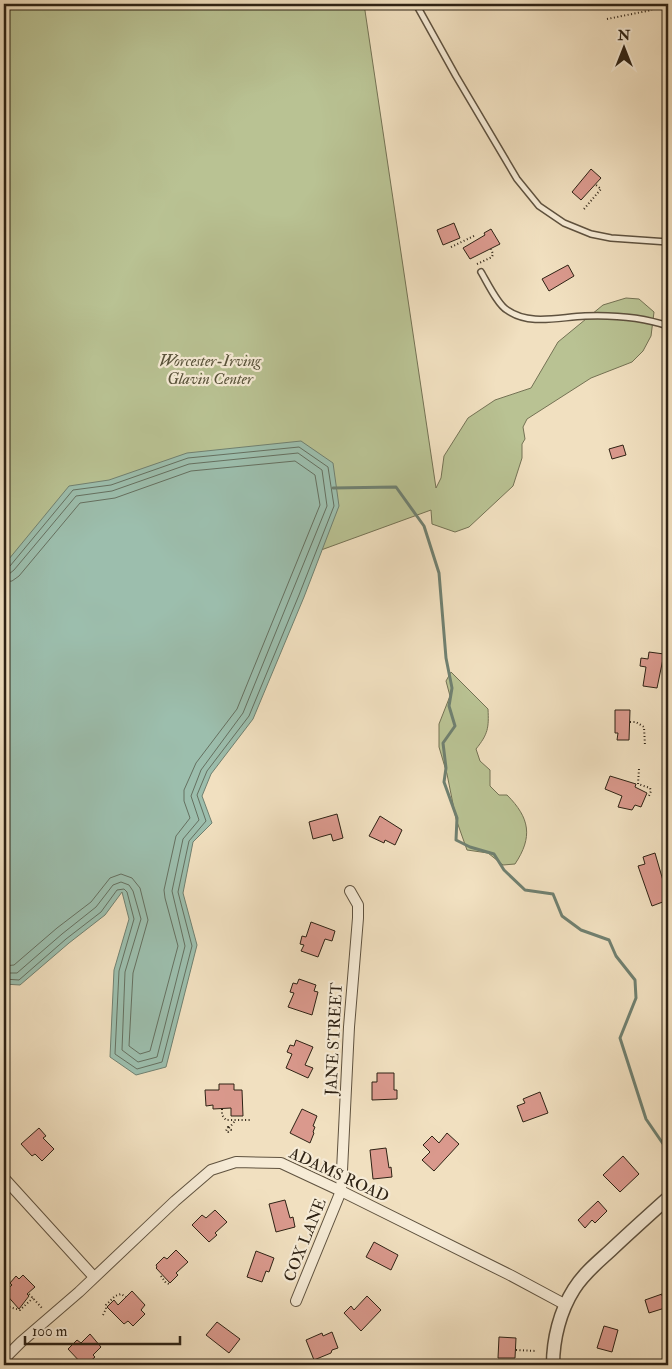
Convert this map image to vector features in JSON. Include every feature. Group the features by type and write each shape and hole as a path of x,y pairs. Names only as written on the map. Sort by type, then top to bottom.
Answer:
{"street":[{"name":"JANE STREET","path":"341,1191 349,1027 358,918 358,906 350,891"},
{"name":"ADAMS ROAD","path":"4,1359 211,1170 236,1162 281,1163 510,1275 566,1305"},
{"path":"4,1178 94,1278"},
{"name":"COX LANE","path":"296,1301 341,1191"},
{"path":"553,1365 556,1335 566,1305 575,1288 584,1275 668,1198"}],"lane":[{"path":"416,4 517,179 535,202 564,223 591,234 611,238 668,242"},
{"path":"481,272 505,309 521,318 544,319 586,316 635,318 655,321 668,326"}],"path":[{"path":"607,19 652,10"},
{"path":"584,209 601,190 596,185"},
{"path":"451,247 474,236"},
{"path":"477,264 492,257 491,249"},
{"path":"630,722 636,722 644,727 645,746"},
{"path":"639,769 638,784 650,788 648,798"},
{"path":"222,1109 223,1118 226,1120 252,1120"},
{"path":"229,1128 235,1120"},
{"path":"161,1276 169,1284"},
{"path":"29,1294 42,1308"},
{"path":"103,1315 106,1305 116,1296 121,1294 126,1297"},
{"path":"6,1306 20,1310 33,1298"},
{"path":"516,1350 537,1351"}],"green space":[{"name":"Worcester-Irving Glavin Center","path":"4,4 364,4 436,488 441,478 444,456 468,418 495,400 531,388 558,342 603,305 626,298 639,299 654,312 651,336 643,351 632,362 591,378 527,419 523,427 525,439 522,444 522,458 513,486 469,527 455,532 432,524 431,510 27,657 4,914"},
{"path":"451,672 488,709 487,730 476,749 480,761 490,770 490,786 499,795 507,795 515,803 524,820 526,828 525,845 515,864 503,865 488,853 467,850 456,819 447,774 439,747 439,724 450,696 446,681"}],"water":[{"path":"301,441 333,463 339,506 304,597 253,719 211,774 202,796 212,823 193,842 183,893 197,945 166,1067 136,1075 110,1057 114,970 129,919 122,892 105,915 20,985 4,984 4,565 69,486 109,480 187,453"}],"building":[{"path":"591,169 601,178 581,200 572,192"},
{"path":"454,223 460,238 443,245 437,230"},
{"path":"491,229 500,244 470,259 463,248 485,235 484,233"},
{"path":"568,265 574,276 549,291 542,279"},
{"path":"623,445 626,455 612,459 609,449"},
{"path":"649,652 664,654 657,688 643,686 646,667 640,666 641,658 648,659"},
{"path":"615,710 630,710 629,740 617,740 618,733 615,733"},
{"path":"610,776 636,784 635,787 647,793 641,807 635,805 632,810 618,807 622,796 605,789"},
{"path":"337,814 343,838 333,841 331,834 313,839 309,822"},
{"path":"380,816 402,830 395,845 385,840 384,843 369,836"},
{"path":"655,853 664,884 668,882 668,900 652,906 638,866 645,864 643,857"},
{"path":"311,922 335,931 332,941 325,939 318,957 301,951 304,945 300,944 302,936 306,937"},
{"path":"299,979 316,985 314,991 318,992 312,1015 288,1007 294,993 290,992 293,983 297,984"},
{"path":"296,1040 313,1047 305,1065 313,1068 308,1078 286,1068 292,1054 287,1052 290,1045 294,1046"},
{"path":"377,1073 394,1073 394,1090 397,1090 397,1099 372,1100 372,1082 377,1082"},
{"path":"219,1084 234,1084 234,1090 242,1090 243,1116 231,1116 231,1108 213,1109 213,1105 206,1106 205,1090 219,1090"},
{"path":"540,1092 548,1113 523,1122 517,1106 525,1103 523,1099"},
{"path":"302,1109 317,1116 310,1143 290,1133"},
{"path":"39,1128 46,1136 43,1138 54,1149 42,1161 35,1154 32,1156 21,1144"},
{"path":"447,1133 459,1144 434,1171 422,1160 430,1152 423,1145 432,1136 439,1143"},
{"path":"386,1148 392,1177 373,1179 370,1150"},
{"path":"623,1156 639,1174 620,1192 603,1175"},
{"path":"285,1200 290,1218 293,1217 295,1227 276,1232 269,1204"},
{"path":"598,1201 607,1211 595,1223 592,1220 585,1228 578,1220"},
{"path":"215,1210 227,1222 215,1233 217,1235 209,1242 192,1225 202,1215 206,1218"},
{"path":"374,1242 398,1255 391,1270 366,1257"},
{"path":"176,1250 188,1262 176,1273 178,1275 170,1283 156,1268 156,1265 164,1257 167,1259"},
{"path":"256,1251 274,1258 269,1272 266,1271 262,1282 247,1277"},
{"path":"23,1275 35,1287 27,1294 29,1296 19,1309 4,1292 12,1285 10,1283 16,1276 19,1279"},
{"path":"132,1291 145,1305 141,1310 145,1314 133,1326 128,1321 124,1324 107,1307 114,1300 118,1305"},
{"path":"662,1294 662,1296 668,1294 668,1307 649,1313 645,1300"},
{"path":"367,1296 381,1310 361,1331 344,1313 351,1306 354,1310"},
{"path":"217,1322 240,1339 229,1353 206,1335"},
{"path":"604,1326 618,1330 612,1352 597,1348"},
{"path":"332,1332 338,1348 314,1360 306,1340 322,1333 323,1336"},
{"path":"90,1334 101,1347 93,1355 95,1357 86,1365 83,1365 68,1349 77,1340 81,1343"},
{"path":"499,1337 516,1338 515,1358 498,1358"}],"waterway":[{"path":"333,488 396,487 424,526 439,573 446,658 452,688 449,706 455,726 443,743 446,768 444,782 457,818 456,840 470,847 494,854 504,870 525,890 553,894 562,916 581,930 609,940 616,956 635,980 636,998 620,1038 646,1119 668,1151"}]}
